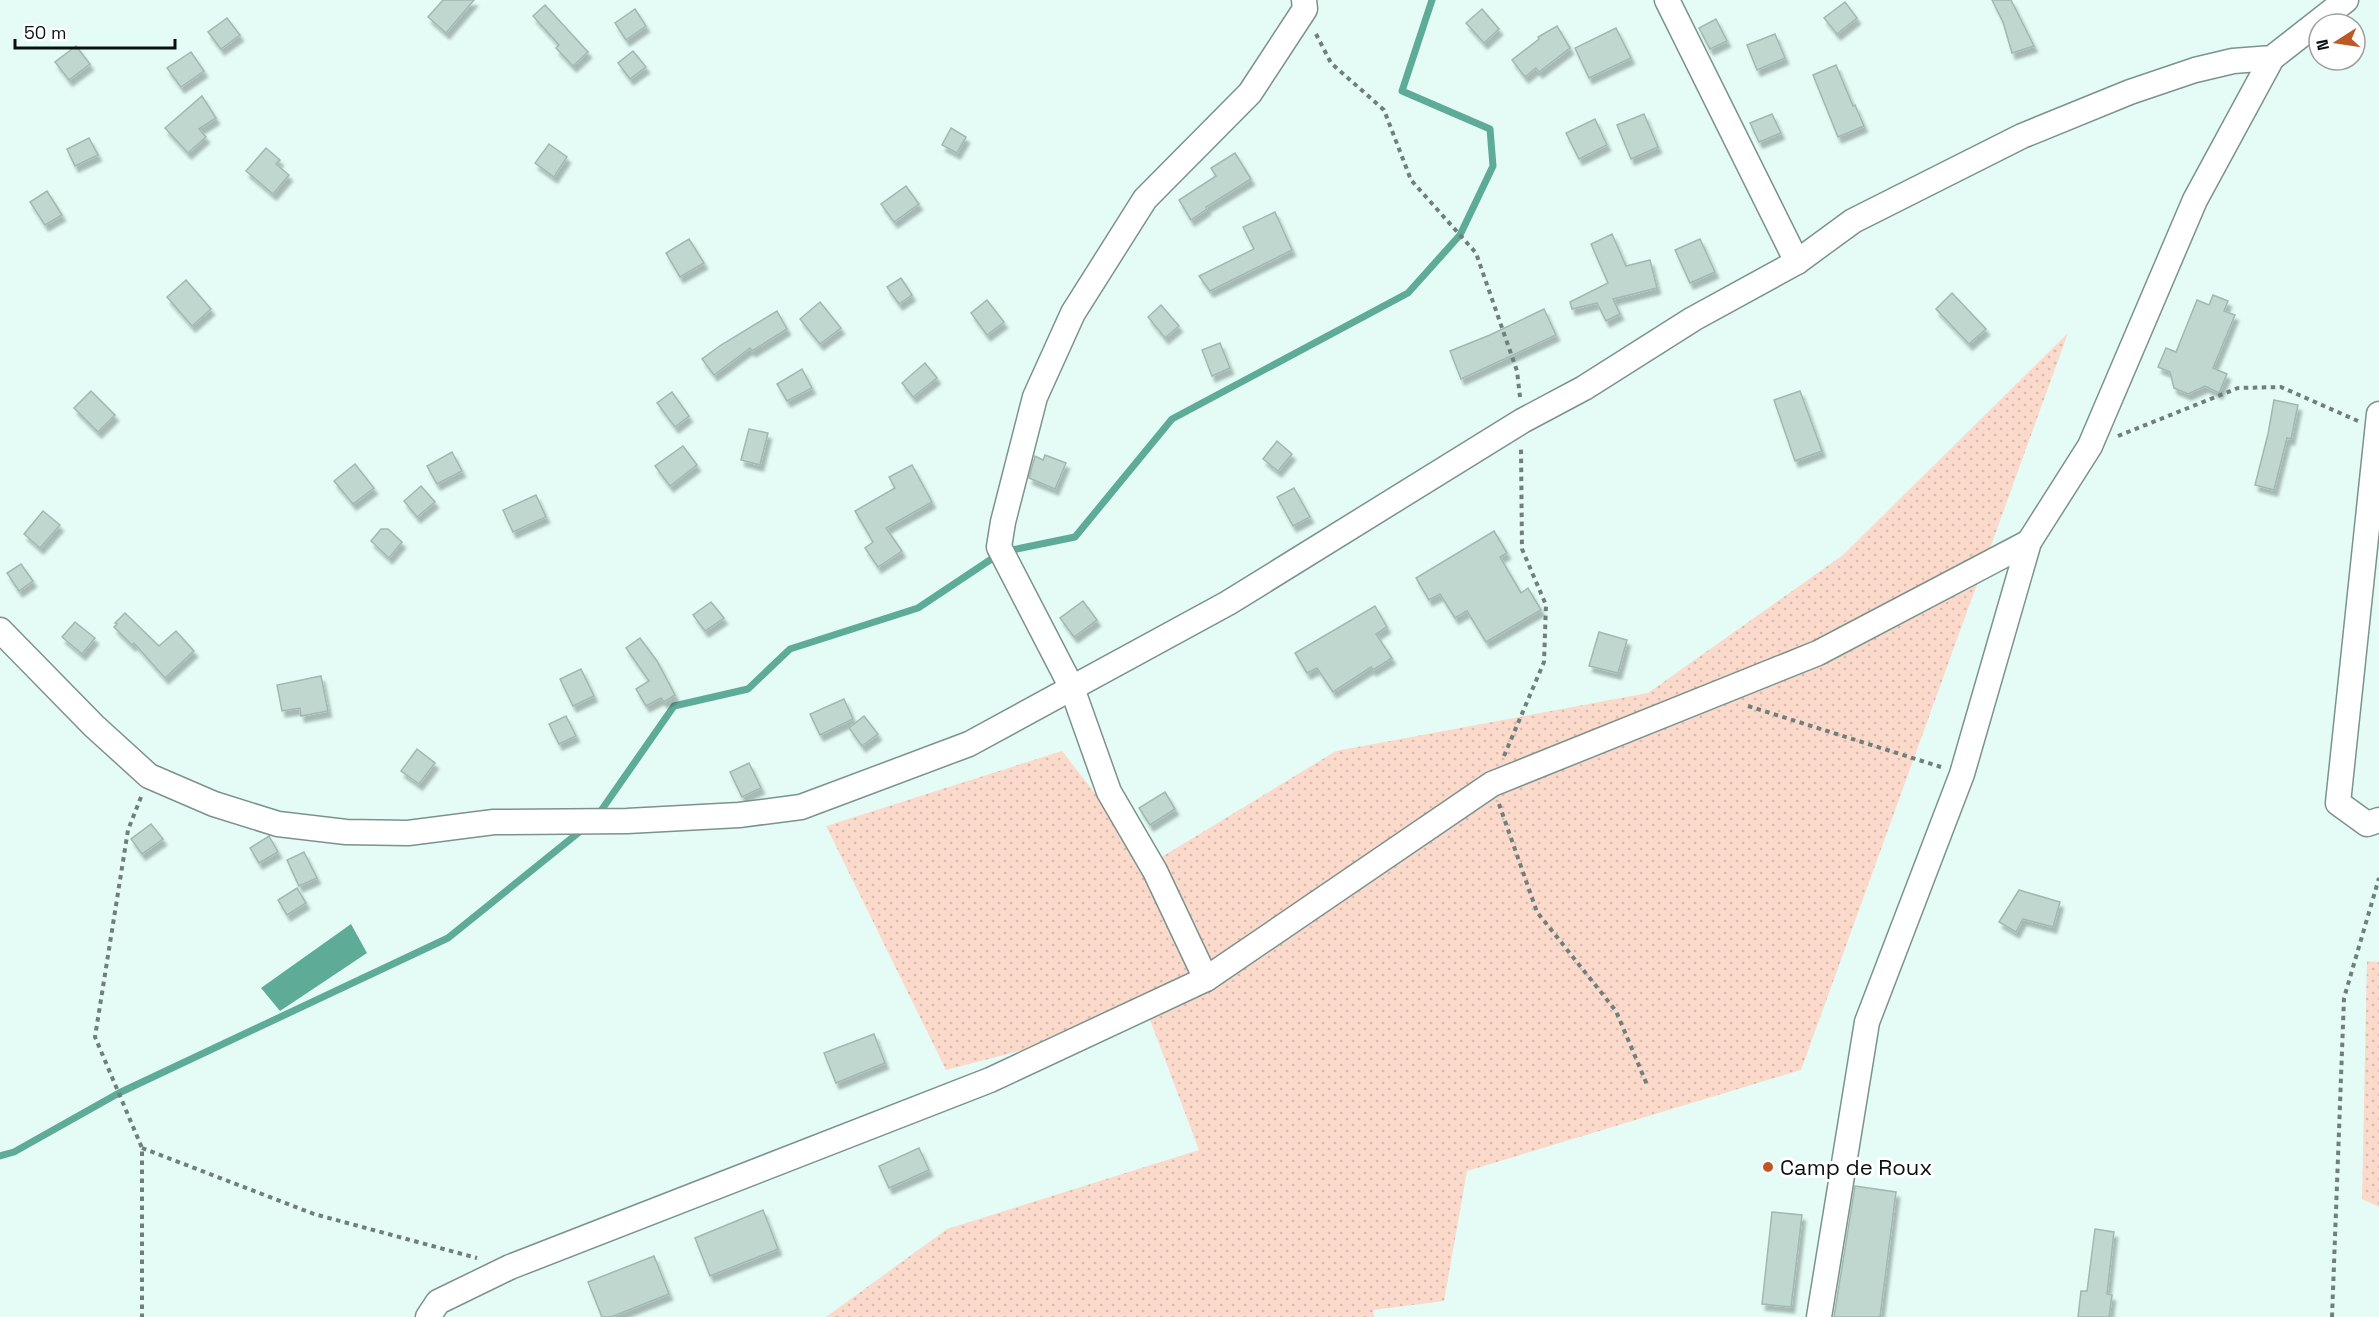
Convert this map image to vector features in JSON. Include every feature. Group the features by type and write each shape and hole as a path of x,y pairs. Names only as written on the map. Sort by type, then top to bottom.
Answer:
{"street":[{"path":"1667,0 1797,262"},
{"path":"1819,1317 1867,1022 1962,774 2029,542 2090,446 2196,200 2272,58 2346,0"},
{"path":"1206,979 1155,871 1108,792 1072,688 999,547 1003,522 1035,397 1073,313 1144,199 1250,93 1304,4"},
{"path":"0,630 9,647 149,776 214,804 278,824 346,832 408,833 494,822 627,821 739,815 801,807 958,748 1269,579 1522,421 1639,356 1693,319 1797,262 1853,221 2022,136 2130,93 2195,70 2234,61 2272,58"},
{"path":"2378,422 2338,803 2367,824 2379,820"},
{"path":"428,1317 438,1302 510,1267 990,1080 1206,979 1492,784 1818,653 2029,542"}],"path":[{"path":"1304,4 1331,63 1383,110 1411,180 1476,253 1517,371 1522,421"},
{"path":"2090,446 2238,388 2281,387 2378,422"},
{"path":"1715,696 1962,774"},
{"path":"142,1317 142,1148 95,1037 128,830 149,776"},
{"path":"2332,1317 2344,998 2379,878"},
{"path":"142,1148 314,1214 510,1267"}],"shaded area":[{"path":"2068,333 1801,1070 1467,1171 1444,1301 1373,1310 1374,1317 826,1317 947,1229 1199,1150 1149,1017 946,1070 826,826 1062,751 1150,864 1336,751 1648,693 1843,555"},
{"path":"351,924 367,953 280,1011 261,988"},
{"path":"2367,961 2379,962 2379,1207 2362,1199"}],"building":[{"path":"443,0 474,0 446,33 428,17"},
{"path":"1992,0 2011,0 2034,46 2012,53 2003,22"},
{"path":"1845,2 1857,18 1837,34 1824,18"},
{"path":"545,5 588,52 573,66 556,48 559,45 533,16"},
{"path":"635,9 646,26 626,40 615,23"},
{"path":"1482,9 1499,29 1484,43 1466,23"},
{"path":"227,18 240,35 221,49 208,32"},
{"path":"1716,19 1727,41 1710,49 1699,28"},
{"path":"1557,26 1570,48 1539,72 1536,68 1525,77 1512,60 1539,39 1538,37"},
{"path":"1616,28 1631,58 1589,78 1575,48"},
{"path":"1775,34 1785,58 1757,70 1747,45"},
{"path":"76,46 90,64 69,80 55,62"},
{"path":"633,51 646,67 630,79 618,63"},
{"path":"191,52 204,71 181,87 167,68"},
{"path":"1836,65 1864,126 1838,137 1813,75"},
{"path":"202,96 216,118 199,129 206,137 188,153 165,128"},
{"path":"1644,114 1658,147 1631,159 1617,125"},
{"path":"1772,114 1781,133 1759,142 1750,123"},
{"path":"1595,119 1607,145 1579,159 1566,133"},
{"path":"951,128 966,137 957,153 942,145"},
{"path":"89,138 98,155 75,166 67,149"},
{"path":"549,144 567,157 554,177 535,163"},
{"path":"266,148 280,160 276,164 289,175 273,194 246,171"},
{"path":"1235,153 1251,179 1206,207 1207,209 1191,220 1179,200 1216,176 1211,168"},
{"path":"906,186 919,204 894,222 881,204"},
{"path":"47,191 62,215 45,225 30,202"},
{"path":"1275,212 1292,250 1210,291 1199,276 1254,249 1243,227"},
{"path":"1612,234 1626,266 1650,260 1657,288 1613,299 1620,314 1606,321 1597,303 1572,309 1570,302 1608,283 1591,244"},
{"path":"689,239 704,263 680,277 666,253"},
{"path":"1700,239 1715,272 1690,283 1675,250"},
{"path":"901,278 912,295 899,304 887,287"},
{"path":"186,280 211,309 192,326 167,297"},
{"path":"1952,293 1986,329 1969,344 1936,309"},
{"path":"2213,295 2228,301 2224,311 2235,315 2213,368 2227,374 2219,393 2205,386 2188,394 2174,388 2170,372 2158,367 2166,348 2176,352 2197,300 2209,305"},
{"path":"987,300 1004,322 987,335 971,313"},
{"path":"820,302 841,328 820,344 800,319"},
{"path":"1161,305 1179,326 1165,338 1148,317"},
{"path":"1544,309 1556,335 1461,379 1450,351"},
{"path":"777,311 787,329 752,351 750,348 714,375 702,359"},
{"path":"1220,343 1230,368 1212,376 1202,350"},
{"path":"925,363 937,378 913,397 902,383"},
{"path":"802,369 812,388 787,401 777,384"},
{"path":"91,391 115,415 98,432 74,408"},
{"path":"1800,391 1822,451 1795,461 1774,400"},
{"path":"672,392 689,416 675,427 657,403"},
{"path":"2274,400 2298,405 2291,439 2287,438 2274,490 2255,485"},
{"path":"749,429 768,433 760,465 741,460"},
{"path":"1277,441 1292,454 1278,471 1263,459"},
{"path":"683,446 697,465 670,486 655,466"},
{"path":"452,452 462,471 437,484 427,466"},
{"path":"1045,455 1066,463 1055,489 1029,478 1035,456 1043,460"},
{"path":"355,464 374,488 353,504 334,481"},
{"path":"912,465 932,502 886,528 902,551 878,567 865,548 873,542 855,511 895,488 889,477"},
{"path":"421,486 435,502 417,517 404,501"},
{"path":"1294,488 1310,517 1293,526 1277,497"},
{"path":"536,495 546,517 513,532 503,510"},
{"path":"43,511 60,525 40,548 24,534"},
{"path":"381,529 388,529 402,542 389,558 371,541"},
{"path":"1494,531 1507,553 1500,557 1521,593 1528,588 1541,610 1486,642 1467,611 1455,618 1440,594 1429,600 1416,578"},
{"path":"21,564 33,581 19,591 7,573"},
{"path":"1083,601 1097,620 1074,637 1060,618"},
{"path":"711,602 724,618 705,631 693,615"},
{"path":"1375,606 1387,627 1376,634 1392,658 1373,670 1371,667 1333,692 1317,668 1307,673 1295,653"},
{"path":"125,613 159,646 176,631 194,651 165,678 134,643 132,645 114,627"},
{"path":"75,622 95,638 82,654 62,637"},
{"path":"1599,632 1627,640 1618,673 1589,666"},
{"path":"640,638 657,661 675,695 664,702 661,698 646,706 636,689 649,681 626,648"},
{"path":"581,669 594,696 573,706 560,679"},
{"path":"321,676 328,711 301,716 300,708 282,711 277,685"},
{"path":"844,699 853,719 820,735 810,714"},
{"path":"566,716 576,736 559,744 549,724"},
{"path":"864,716 878,734 862,746 849,728"},
{"path":"417,749 435,763 419,784 401,771"},
{"path":"749,763 761,788 742,797 730,772"},
{"path":"1165,792 1175,809 1150,825 1139,808"},
{"path":"151,824 163,839 142,854 131,839"},
{"path":"269,836 278,852 259,863 250,848"},
{"path":"304,852 317,878 299,886 287,860"},
{"path":"297,888 306,903 287,915 278,900"},
{"path":"2019,890 2060,902 2053,927 2023,919 2016,932 1999,922"},
{"path":"874,1034 885,1063 836,1083 824,1053"},
{"path":"919,1148 929,1170 889,1188 879,1166"},
{"path":"1855,1186 1896,1192 1880,1317 1834,1317"},
{"path":"763,1210 778,1249 710,1276 695,1238"},
{"path":"1772,1212 1802,1215 1791,1307 1762,1304"},
{"path":"2095,1229 2114,1232 2107,1294 2112,1295 2109,1317 2078,1317 2081,1291 2087,1291"},
{"path":"654,1256 669,1294 611,1317 602,1317 588,1282"}],"waterway":[{"path":"598,815 674,706 748,689 790,649 918,608 1002,552 1075,537 1172,419 1408,293 1460,235 1493,166 1490,129 1402,91 1432,0"},
{"path":"0,1156 14,1152 119,1093 448,938 583,829"}],"place":[{"name":"Camp de Roux","path":"1768,1167"}]}
